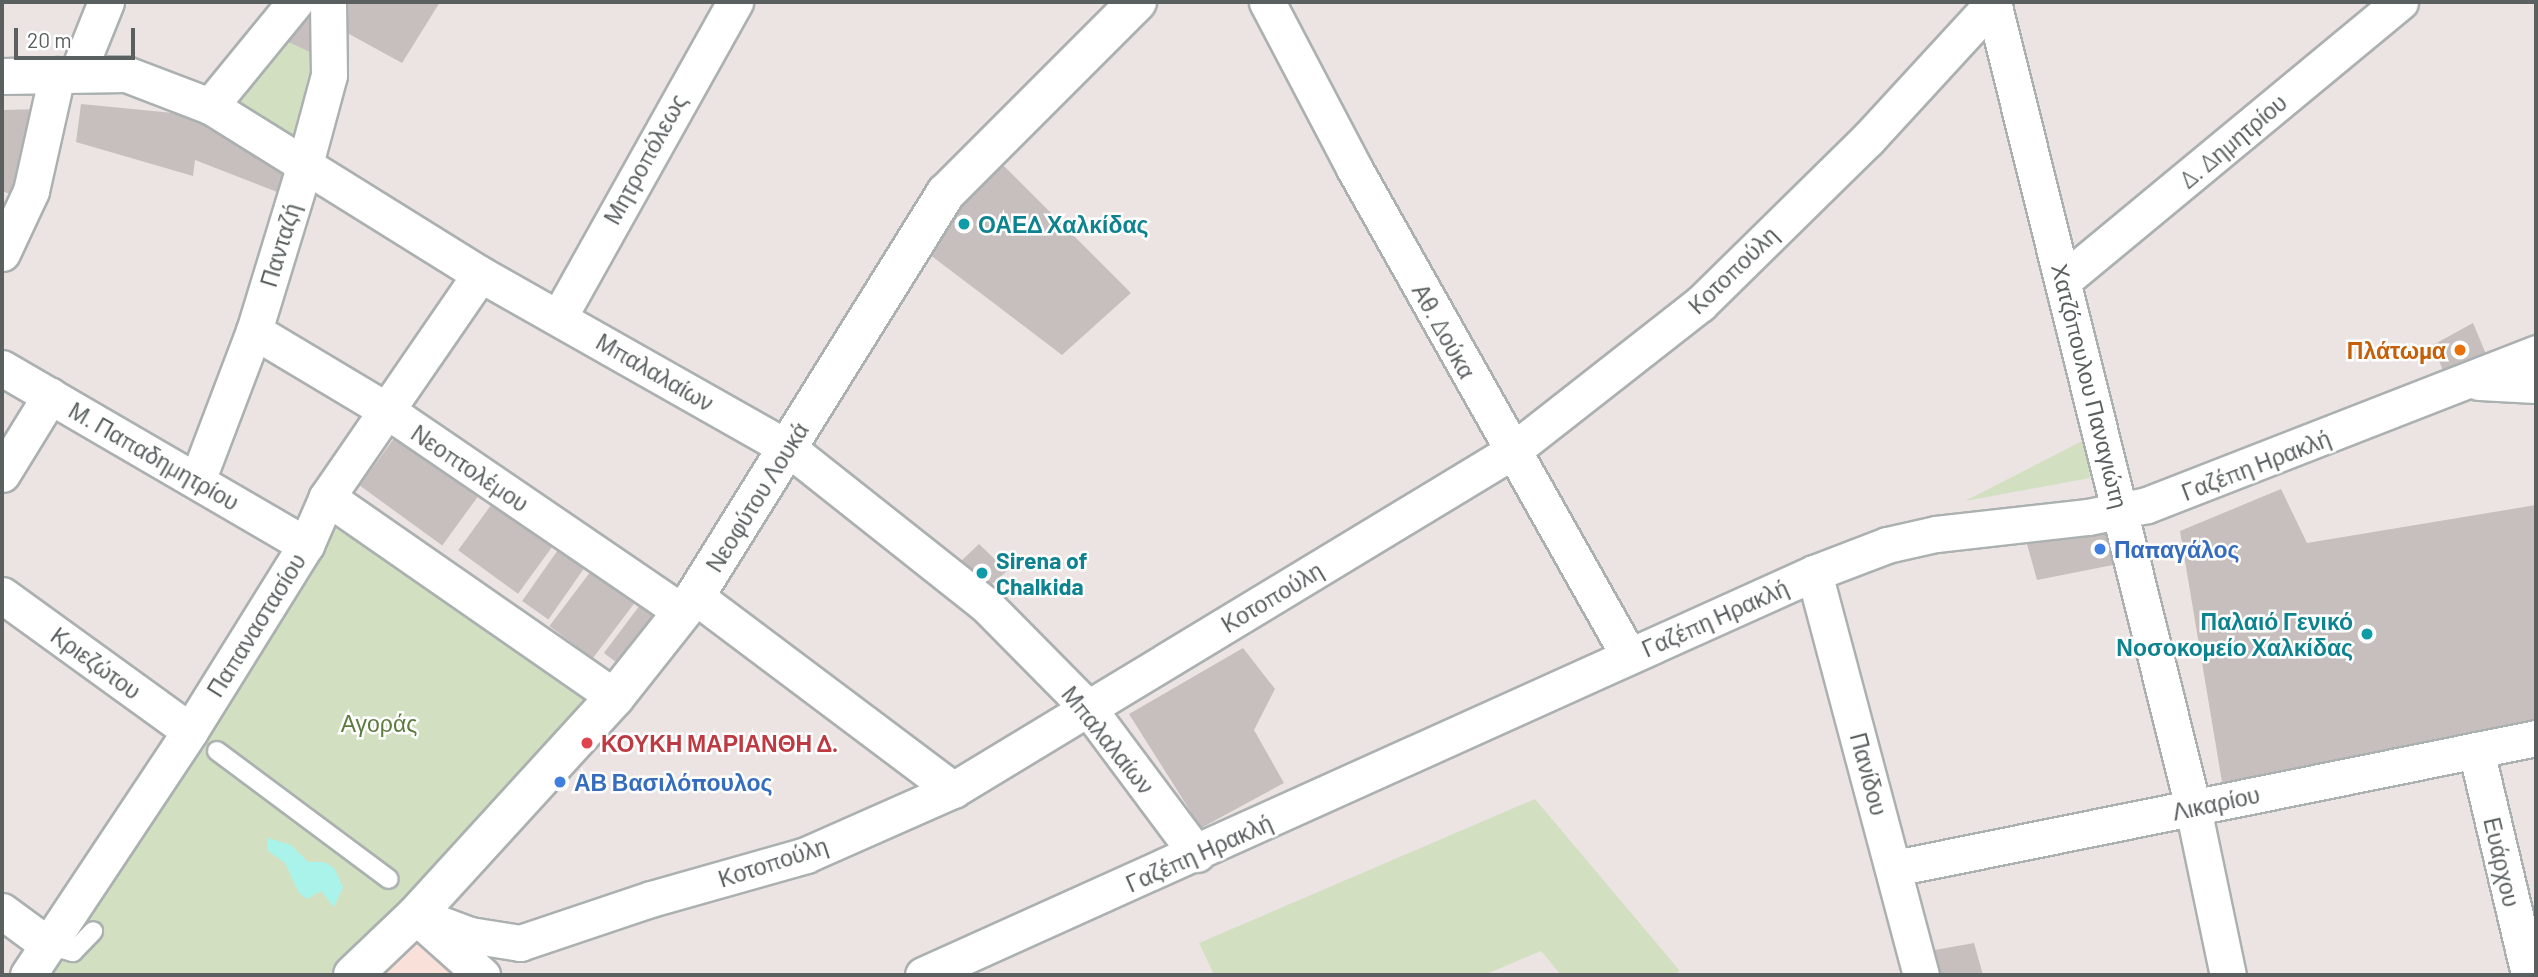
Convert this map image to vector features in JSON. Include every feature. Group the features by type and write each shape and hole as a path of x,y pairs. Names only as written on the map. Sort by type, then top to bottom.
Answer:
{"main road":[{"name":"Νεοφύτου Λουκά","path":"353,975 416,915 615,697 689,603 946,193 1136,2"}],"street":[{"path":"2,253 31,191 67,75 106,2"},
{"path":"210,106 295,2"},
{"name":"Πανταζή","path":"197,481 254,331 305,164 329,75 328,2"},
{"name":"Μητροπόλεως","path":"559,317 735,2"},
{"name":"Αθ. Δούκα","path":"1267,2 1511,452 1629,656"},
{"name":"Κοτοπούλη","path":"416,915 470,935 520,943 651,898 806,855 953,790 1511,452 1700,304 1868,139 1994,2"},
{"name":"Χατζόπουλου Παναγιώτη","path":"1994,2 2065,279 2193,808 2228,975"},
{"name":"Δ. Δημητρίου","path":"2065,279 2400,2"},
{"name":"Μπαλαλαίων","path":"2,76 125,74 210,106 480,274 788,448 985,604 1088,708 1196,855"},
{"name":"Παπαναστασίου","path":"28,975 48,944 203,741 306,545 327,497 480,274"},
{"name":"Νεοπτολέμου","path":"254,331 386,410 689,603 953,790"},
{"name":"Γαζέπη Ηρακλή","path":"923,975 1196,855 1814,573 1887,545 1936,534 2121,513 2472,382 2536,353"},
{"name":"Μ. Παπαδημητρίου","path":"2,368 306,545"},
{"path":"2472,382 2536,385"},
{"path":"2,474 51,396"},
{"path":"327,497 615,697"},
{"name":"Πανίδου","path":"1814,573 1895,869 1921,975"},
{"name":"Κριεζώτου","path":"2,595 203,741"},
{"name":"Λικαρίου","path":"1895,869 2536,738"},
{"name":"Ευάρχου","path":"2476,750 2529,975"},
{"path":"2,911 48,944"},
{"path":"416,915 482,975"}],"lane":[{"path":"203,741 390,879"},
{"path":"48,944 73,952 83,947 93,931"}],"shaded area":[{"path":"416,937 453,975 377,975"}],"green space":[{"path":"269,33 329,61 305,164 210,106"},
{"path":"2086,439 2090,478 1965,501"},
{"name":"Αγοράς","path":"327,497 615,697 353,975 26,975"},
{"path":"1535,799 1680,971 1672,975 1561,975 1541,951 1484,975 1214,975 1199,943"}],"water":[{"path":"268,838 291,845 308,862 324,862 334,868 343,887 334,907 321,891 307,899 299,893 285,863 267,850"}],"building":[{"path":"295,2 328,2 329,61 269,33"},
{"path":"340,2 440,2 402,63 340,29"},
{"path":"81,104 204,116 295,169 285,195 195,160 193,176 76,142"},
{"path":"47,109 20,198 2,191 2,110"},
{"path":"999,161 1131,293 1062,355 925,251 953,197"},
{"name":"Πλάτωμα","path":"2473,323 2486,354 2445,376 2433,345"},
{"path":"395,437 478,497 442,545 360,486"},
{"name":"Παλαιό Γενικό Νοσοκομείο Χαλκίδας","path":"2281,489 2307,543 2536,505 2536,725 2223,788 2180,531"},
{"path":"494,501 554,544 518,594 458,550"},
{"path":"2111,532 2118,564 2037,580 2027,544"},
{"path":"979,544 1007,571 987,588 959,563"},
{"path":"560,547 586,565 548,619 522,601"},
{"path":"594,567 637,599 593,659 549,626"},
{"path":"640,605 667,625 631,673 604,653"},
{"path":"1243,648 1275,689 1254,730 1284,783 1201,828 1129,714"},
{"path":"1974,943 1983,975 1931,975 1924,952"}],"place":[{"name":"ΟΑΕΔ Χαλκίδας","path":"964,224"},
{"name":"Πλάτωμα","path":"2460,350"},
{"name":"Παπαγάλος","path":"2100,549"},
{"name":"Sirena of Chalkida","path":"982,573"},
{"name":"Παλαιό Γενικό Νοσοκομείο Χαλκίδας","path":"2367,634"},
{"name":"ΚΟΥΚΗ ΜΑΡΙΑΝΘΗ Δ.","path":"587,743"},
{"name":"ΑΒ Βασιλόπουλος","path":"560,782"}]}
